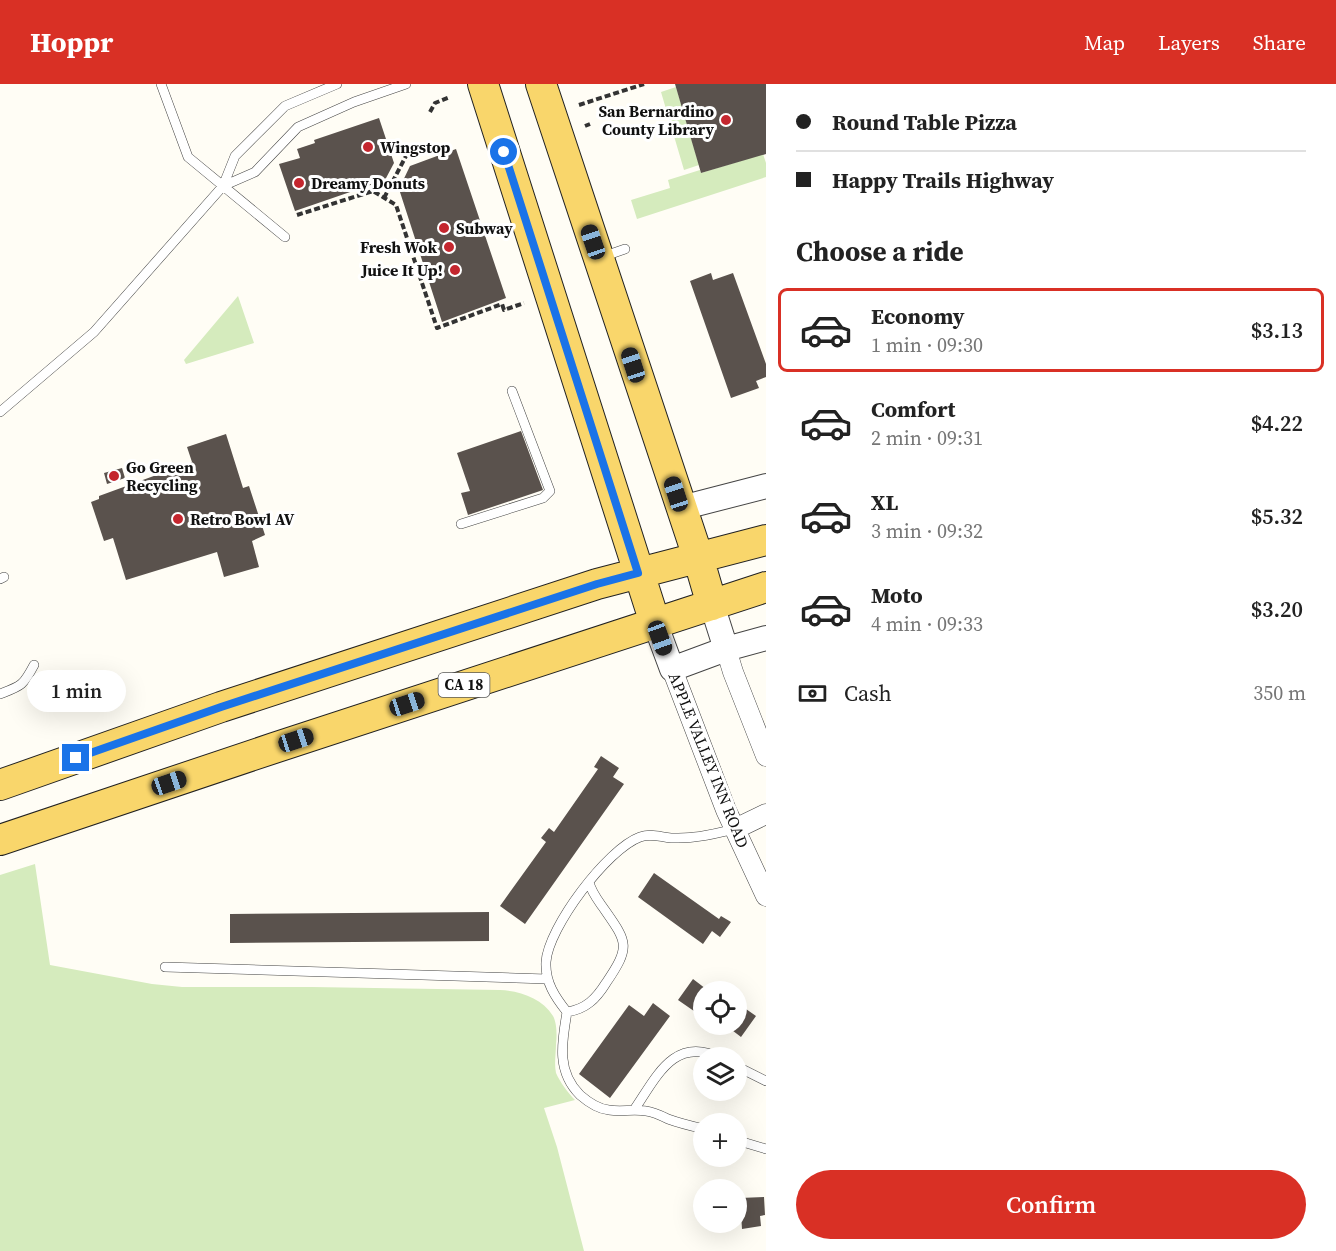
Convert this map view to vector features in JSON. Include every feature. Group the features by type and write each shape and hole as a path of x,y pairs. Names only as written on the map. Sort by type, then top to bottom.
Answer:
{"main road":[{"path":"483,84 655,622"},
{"path":"541,84 611,253 681,508 712,606"},
{"path":"4,779 597,584 766,540"},
{"name":"CA 18","path":"0,840 766,587"}],"street":[{"path":"681,508 766,486"},
{"path":"712,606 733,672 766,756"},
{"name":"APPLE VALLEY INN ROAD","path":"655,622 726,810 766,896"},
{"path":"672,669 726,649 766,638"},
{"path":"735,829 766,814"}],"lane":[{"path":"161,84 188,157 285,237"},
{"path":"0,412 94,332 223,186 235,156 285,106 337,84"},
{"path":"223,186 255,172 298,127 354,102 406,84"},
{"path":"461,524 543,498 550,491 512,391"},
{"path":"0,694 21,686 34,665"},
{"path":"693,1127 655,1113 606,1110 585,1100 576,1091 564,1069 562,1056 567,1012 555,996 547,979 546,962 552,939 568,912 614,854 640,837 654,835 670,838 696,837 735,829"},
{"path":"567,1012 582,1008 592,1001 610,978 624,950 619,931 594,894 590,882"},
{"path":"165,967 547,979"},
{"path":"634,1110 670,1060 693,1051"},
{"path":"747,1072 766,1081"},
{"path":"747,1143 766,1149"}],"path":[{"path":"579,105 644,84"},
{"path":"430,112 435,103 450,97"},
{"path":"384,198 406,156"},
{"path":"297,215 373,191 396,205 437,328 502,304 504,310 524,303"}],"green space":[{"path":"676,87 699,165 684,170 661,92"},
{"path":"763,154 766,163 766,177 637,219 631,200 670,188 668,180 700,170 701,173"},
{"path":"238,296 254,343 186,364 184,360"},
{"path":"35,864 50,965 152,984 182,987 500,990 523,994 543,1004 555,1022 556,1073 575,1100 544,1108 557,1147 584,1251 0,1251 0,875"}],"building":[{"name":"San Bernardino County Library","path":"675,84 766,84 766,154 701,173"},
{"path":"379,118 394,163 385,180 295,211 279,164 300,158 297,149 315,143 314,140"},
{"path":"456,149 506,298 442,322 399,189 410,166"},
{"path":"711,273 713,280 733,273 766,364 766,377 756,381 759,388 731,398 690,281"},
{"path":"521,431 543,490 468,515 461,493 470,491 457,453"},
{"name":"Retro Bowl AV","path":"226,434 243,488 249,486 265,535 252,541 259,567 224,577 217,552 126,580 113,538 104,541 91,502 99,499 99,496 192,462 187,447"},
{"name":"Go Green Recycling","path":"122,468 125,478 107,484 104,473"},
{"path":"601,756 619,768 613,777 624,784 525,924 500,906 546,842 541,838 549,828 554,832 598,769 594,767"},
{"path":"654,873 719,919 721,916 731,922 720,937 712,931 703,944 638,897"},
{"path":"489,912 489,941 230,943 230,914"},
{"path":"693,979 696,981 693,981 693,1010 678,1000"},
{"path":"653,1003 670,1016 610,1098 579,1074 629,1005 644,1016"},
{"path":"747,1010 756,1016 747,1029"},
{"path":"764,1197 765,1215 760,1216 761,1226 747,1228 747,1198"}],"place":[{"name":"San Bernardino County Library","path":"726,120"},
{"name":"Wingstop","path":"368,147"},
{"name":"Dreamy Donuts","path":"299,183"},
{"name":"Subway","path":"444,228"},
{"name":"Fresh Wok","path":"449,247"},
{"name":"Juice It Up!","path":"455,270"},
{"name":"Go Green Recycling","path":"114,476"},
{"name":"Retro Bowl AV","path":"178,519"}],"route":[{"path":"76,758 243,700 597,584 638,573 504,152"}]}
